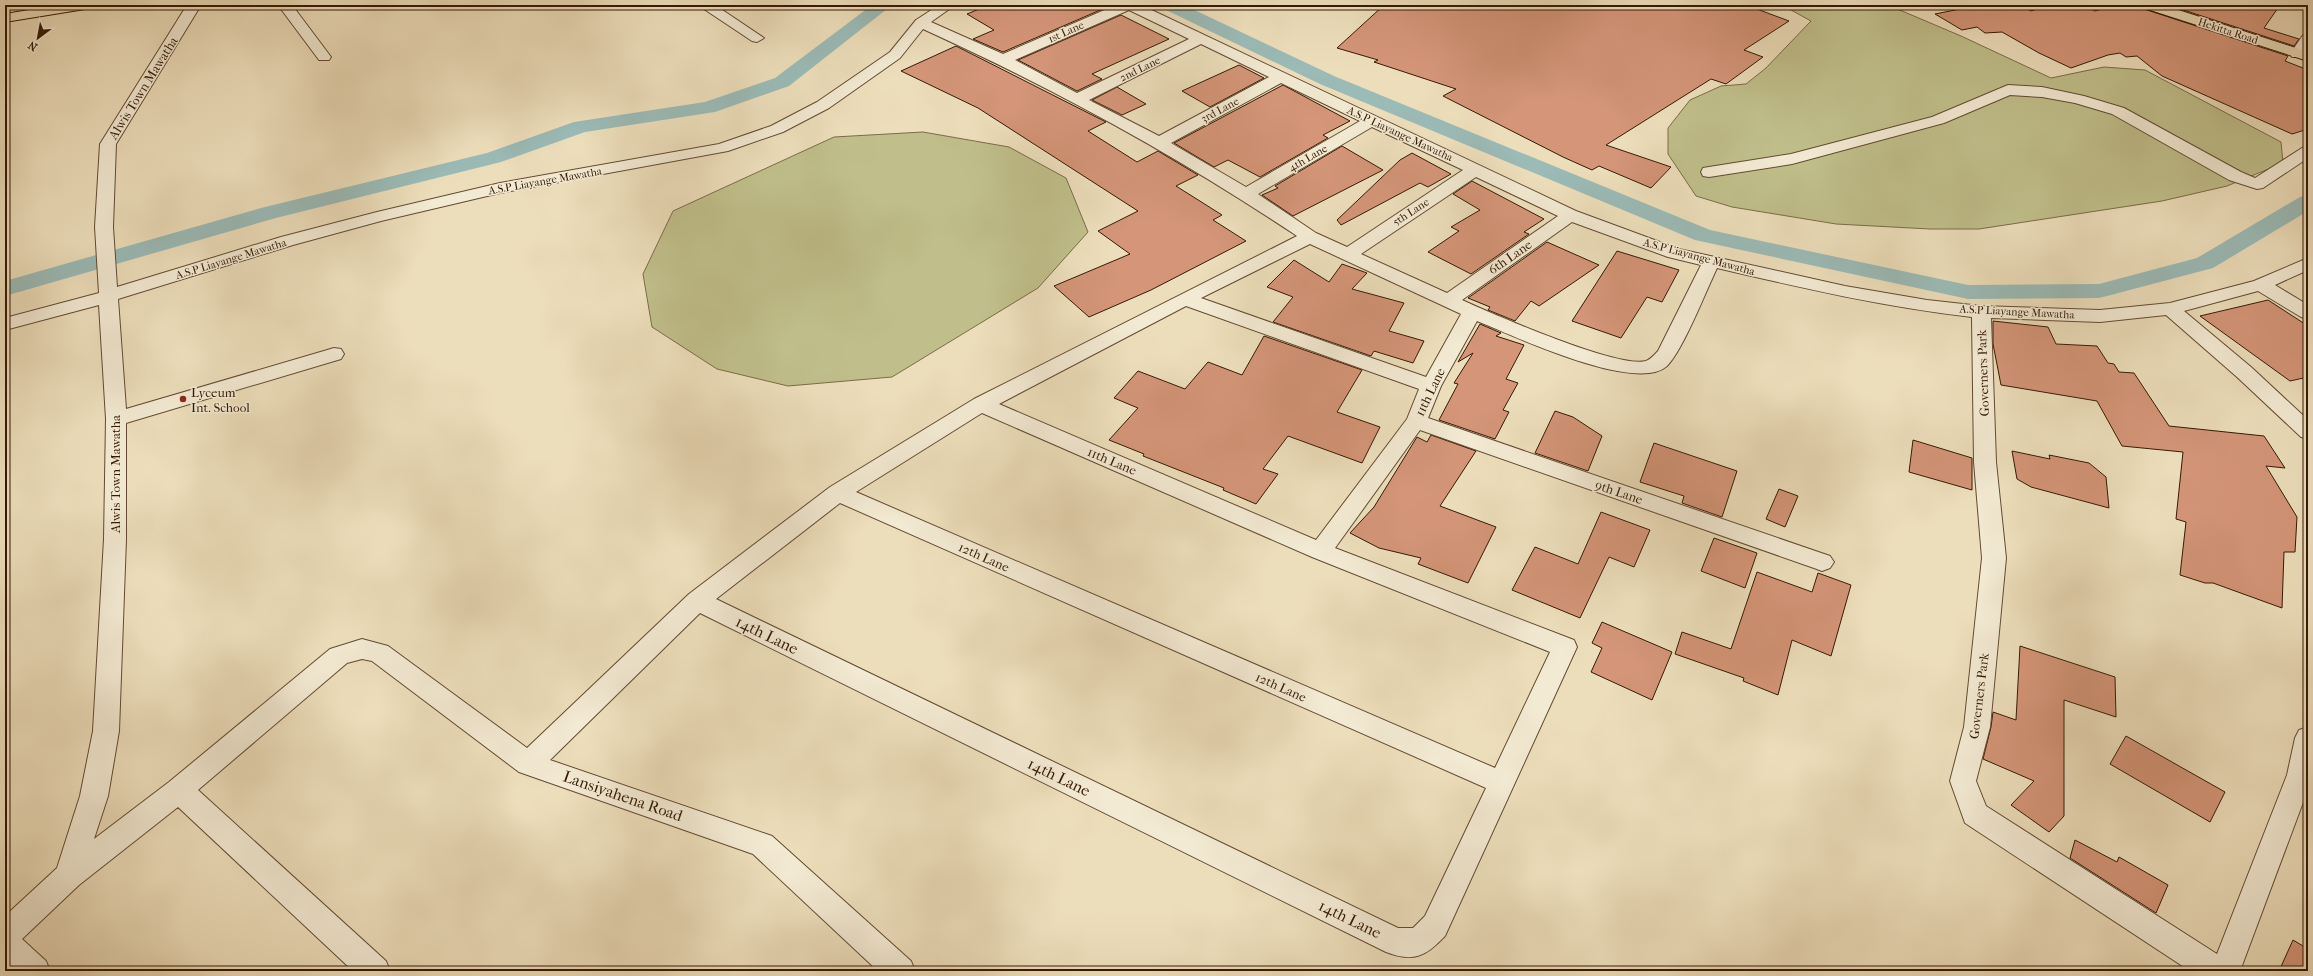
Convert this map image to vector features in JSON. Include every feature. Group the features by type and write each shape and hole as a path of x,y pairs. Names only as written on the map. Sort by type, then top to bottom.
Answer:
{"main road":[{"path":"5,11 41,5"},
{"path":"5,18 85,5"},
{"name":"Hekitta Road","path":"2149,5 2303,55"}],"street":[{"name":"Alwis Town Mawatha","path":"5,935 69,876 94,796 106,731 115,539 116,419 104,227 108,144 194,5"},
{"path":"285,5 324,57"},
{"path":"705,5 757,38"},
{"name":"A.S.P Liayange Mawatha","path":"5,324 108,290 377,217 500,188 662,160 729,146 777,129 823,104 895,55 920,22 948,5"},
{"name":"A.S.P Liayange Mawatha","path":"1129,5 1202,38 1371,121 1570,215 1640,242 1711,262 1845,292 1927,306 1981,312 2100,316 2170,309 2261,285 2308,263"},
{"name":"1st Lane","path":"1003,60 1129,5"},
{"path":"920,22 1003,60 1159,142 1246,194 1310,238 1450,300 1472,312 1584,355 1633,368 1650,367 1659,362 1666,354 1711,262"},
{"name":"2nd Lane","path":"1078,99 1202,38"},
{"path":"2303,55 2308,38"},
{"name":"3rd Lane","path":"1159,142 1280,77"},
{"path":"1709,172 1792,159 1938,120 2008,90 2042,92 2078,99 2118,111 2235,176 2252,183 2258,184 2308,151"},
{"name":"4th Lane","path":"1246,194 1371,121"},
{"name":"5th Lane","path":"1347,255 1475,170"},
{"name":"6th Lane","path":"1450,300 1570,215"},
{"path":"528,764 697,601 838,493 981,404 1184,299 1310,238"},
{"path":"2261,285 2308,312"},
{"path":"1184,299 1431,386"},
{"path":"2170,309 2244,372 2308,432"},
{"name":"11th Lane","path":"981,404 1320,551 1416,421 1431,386 1472,312"},
{"name":"Governers Park","path":"1981,312 1985,462 1994,558 1977,727 1963,781 1975,814 2216,971"},
{"path":"116,419 334,354"},
{"name":"9th Lane","path":"1416,421 1822,562"},
{"name":"12th Lane","path":"838,493 1500,782"},
{"path":"1320,551 1565,647 1558,665 1500,782"},
{"name":"14th Lane","path":"697,601 1396,942 1419,942 1435,926 1500,782"},
{"name":"Lansiyahena Road","path":"69,876 179,790 338,656 362,649 380,653 528,764 762,845 900,971"},
{"path":"2225,971 2300,775 2308,738"},
{"path":"179,790 374,971"},
{"path":"5,943 35,971"}],"shaded area":[{"path":"1771,5 1888,5 1961,36 2051,78 2104,67 2145,70 2281,142 2283,163 2227,186 2162,201 1979,229 1930,229 1836,224 1732,207 1696,196 1668,154 1668,128 1690,100 1721,86 1746,84 1766,68 1811,21 1791,10"},
{"path":"923,132 1009,147 1066,178 1088,232 1038,288 892,377 788,386 717,369 652,327 643,274 673,211 834,137"}],"building":[{"path":"989,5 1099,5 1105,8 1003,52 973,39 994,30 967,14"},
{"path":"1384,5 1746,5 1789,21 1744,50 1763,57 1726,84 1711,79 1606,145 1671,167 1651,188 1599,166 1592,170 1563,157 1443,96 1456,89 1374,62 1378,60 1337,48"},
{"path":"1980,5 2020,5 2031,11 2048,5 2082,5 2095,11 2115,5 2141,5 2144,9 2288,56 2285,61 2308,70 2308,129 2292,134 2162,76 2137,56 2126,57 2120,53 2108,55 2071,68 2039,53 2002,32 1985,33 1977,27 1962,30 1935,14"},
{"path":"2168,5 2280,5 2264,28 2299,39 2294,46"},
{"path":"1121,15 1169,39 1092,74 1102,79 1077,91 1018,60"},
{"path":"956,46 1106,122 1088,131 1137,162 1158,151 1198,175 1176,186 1222,215 1213,220 1246,241 1151,290 1089,317 1054,286 1130,254 1098,231 1138,211 978,108 901,71"},
{"path":"1239,65 1264,78 1210,107 1182,91"},
{"path":"1283,85 1350,121 1323,135 1328,138 1260,177 1228,160 1214,167 1174,143"},
{"path":"1117,87 1146,104 1122,115 1092,100"},
{"path":"1342,146 1383,170 1293,216 1262,195 1278,188 1275,186"},
{"path":"1412,153 1451,174 1428,187 1420,183 1341,225 1337,220 1400,160"},
{"path":"1472,181 1544,219 1524,232 1529,234 1471,274 1428,252 1459,231 1451,227 1480,210 1453,194"},
{"path":"1547,242 1599,265 1539,306 1531,301 1515,321 1488,310 1490,307 1468,298"},
{"path":"1617,251 1679,270 1662,302 1647,297 1621,338 1572,321"},
{"path":"1294,260 1329,282 1342,264 1367,273 1352,289 1404,303 1389,331 1424,341 1413,363 1374,351 1371,356 1273,322 1293,297 1267,287"},
{"path":"2268,300 2308,326 2308,377 2290,381 2200,316"},
{"path":"1993,321 2048,327 2056,344 2097,346 2108,363 2114,364 2119,372 2134,373 2169,426 2264,436 2285,468 2266,466 2297,517 2295,552 2284,552 2282,608 2213,583 2205,583 2180,575 2186,522 2176,519 2183,452 2122,446 2097,401 2001,385 1993,344"},
{"path":"1480,324 1501,333 1496,336 1524,345 1506,379 1518,383 1503,410 1509,412 1495,439 1439,420 1458,384 1454,383 1473,353 1458,362"},
{"path":"1264,336 1362,370 1337,412 1380,427 1362,463 1288,436 1263,469 1278,474 1256,504 1223,490 1224,488 1143,456 1144,454 1109,440 1138,408 1114,398 1138,371 1185,389 1208,362 1242,375"},
{"path":"1555,411 1573,417 1602,436 1588,471 1535,453"},
{"path":"1431,435 1476,451 1440,506 1496,527 1468,583 1418,564 1421,558 1379,548 1350,533 1374,507 1417,437 1427,442"},
{"path":"1913,440 1972,458 1972,490 1909,472"},
{"path":"1654,443 1737,471 1722,517 1682,503 1684,496 1640,482"},
{"path":"2012,451 2050,459 2049,455 2089,463 2106,477 2109,508 2031,487 2017,479"},
{"path":"1779,489 1798,496 1785,527 1766,519"},
{"path":"1601,512 1650,530 1634,567 1609,557 1580,618 1512,590 1535,547 1578,564"},
{"path":"1714,538 1757,553 1745,588 1701,571"},
{"path":"1757,572 1812,592 1818,573 1851,585 1831,656 1792,640 1778,695 1743,681 1744,678 1675,654 1682,632 1731,649"},
{"path":"1602,622 1672,652 1652,700 1591,672 1602,648 1592,643"},
{"path":"2020,646 2115,677 2116,717 2064,700 2064,816 2049,832 2011,805 2034,781 1983,759 1993,712 2016,720"},
{"path":"2126,736 2225,792 2210,822 2110,764"},
{"path":"2075,840 2117,862 2119,857 2168,885 2156,913 2070,858"},
{"path":"2293,940 2308,949 2308,971 2279,971"}],"waterway":[{"path":"5,289 269,213 494,158 581,126 708,108 782,82 883,5"},
{"path":"1170,5 1327,80 1703,235 1968,292 2099,291 2205,263 2308,202"}],"place":[{"name":"Lyceum Int. School","path":"183,399"}]}
